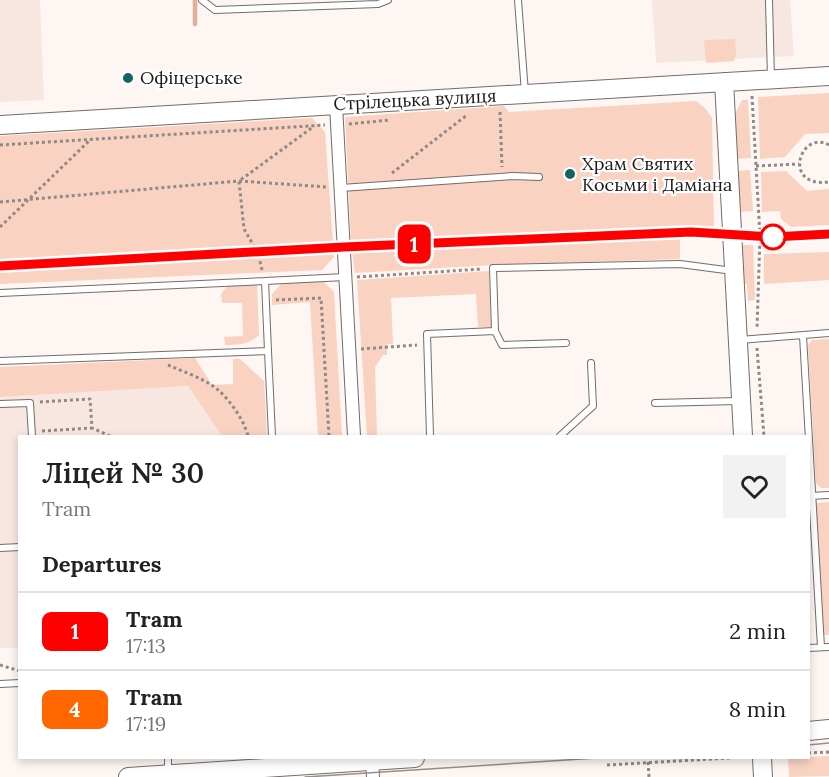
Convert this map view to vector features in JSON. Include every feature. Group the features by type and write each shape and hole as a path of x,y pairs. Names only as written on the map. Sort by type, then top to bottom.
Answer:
{"main road":[{"name":"Стрілецька вулиця","path":"0,125 525,94 724,90 771,79 829,76"},
{"path":"724,90 743,435"},
{"path":"810,731 829,729"},
{"path":"128,777 171,771 372,765 409,759"},
{"path":"762,759 763,777"}],"street":[{"path":"336,105 354,435"}],"lane":[{"path":"202,0 215,10 333,3 378,4 388,0"},
{"path":"262,0 262,8"},
{"path":"518,0 525,94"},
{"path":"769,0 771,79"},
{"path":"341,188 539,177"},
{"path":"566,343 502,345 495,331 493,268 680,264 734,271"},
{"path":"0,293 345,277"},
{"path":"264,281 273,435"},
{"path":"430,435 427,334 495,331"},
{"path":"738,340 829,333"},
{"path":"803,336 807,435"},
{"path":"0,361 268,351"},
{"path":"561,435 593,406 591,363"},
{"path":"655,403 741,401"},
{"path":"0,404 30,403 32,434"},
{"path":"821,647 810,496 829,495"},
{"path":"0,548 18,547"},
{"path":"810,648 829,647"},
{"path":"0,684 18,683"}],"path":[{"path":"724,90 752,95 760,236 756,339 764,435"},
{"path":"500,112 502,178"},
{"path":"375,186 468,114"},
{"path":"0,145 337,125"},
{"path":"239,181 314,126"},
{"path":"0,227 91,140"},
{"path":"829,145 824,142 811,144 801,153 799,164 805,178 816,184 829,182"},
{"path":"756,166 799,164"},
{"path":"239,181 244,229 258,253 264,281"},
{"path":"0,202 239,181 341,188"},
{"path":"345,277 493,268"},
{"path":"265,301 321,298 329,435"},
{"path":"360,349 428,345"},
{"path":"157,355 170,366 216,388 244,421 248,435"},
{"path":"30,403 90,399 93,428"},
{"path":"32,434 93,428 108,435"},
{"path":"0,665 18,670"},
{"path":"810,753 829,752"},
{"path":"607,765 710,759"},
{"path":"648,762 649,777"}],"shaded area":[{"path":"0,0 40,0 44,100 0,102"},
{"path":"652,0 790,0 794,56 656,63"},
{"path":"735,39 734,61 706,63 704,40"},
{"path":"829,93 829,133 805,134 785,157 760,159 758,97"},
{"path":"742,100 748,100 751,158 734,159 732,120"},
{"path":"696,101 712,118 714,230 680,228 680,259 493,265 355,273 351,243 345,117 504,106 509,112"},
{"path":"312,118 325,132 334,257 322,270 0,284 0,136"},
{"path":"750,170 753,211 738,212 735,171"},
{"path":"786,171 807,191 829,189 829,225 791,227 781,219 780,211 762,212 761,172"},
{"path":"738,245 753,245 755,300 748,301 747,284 739,284"},
{"path":"829,252 829,280 764,284 764,254"},
{"path":"489,271 491,327 478,327 476,294 391,298 393,344 387,344 387,355 383,355 375,367 377,435 367,435 357,280"},
{"path":"323,281 334,292 342,435 318,435 310,302 272,305 272,294 283,282"},
{"path":"257,284 259,335 243,344 225,345 224,337 243,336 242,303 222,303 221,294 228,285"},
{"path":"829,339 829,488 821,488 816,483 808,345 812,340"},
{"path":"195,358 212,385 233,384 233,359 240,359 264,381 267,435 221,435 188,386 0,397 0,367"},
{"path":"188,386 221,435 18,435 18,648 0,648 0,397"},
{"path":"829,502 829,635 823,635 816,503"},
{"path":"829,756 829,776 789,777 788,759 810,759 810,757"}],"waterway":[{"path":"195,0 195,24"}],"tram line":[{"path":"0,266 344,247 691,232 773,237 829,234"},
{"name":"1","path":"0,266 344,247 691,232 773,237 829,234"},
{"path":"810,745 829,743"},
{"path":"305,777 582,759"}],"place":[{"name":"Офіцерське","path":"128,78"},
{"name":"Храм Святих Косьми і Даміана","path":"570,174"}]}
